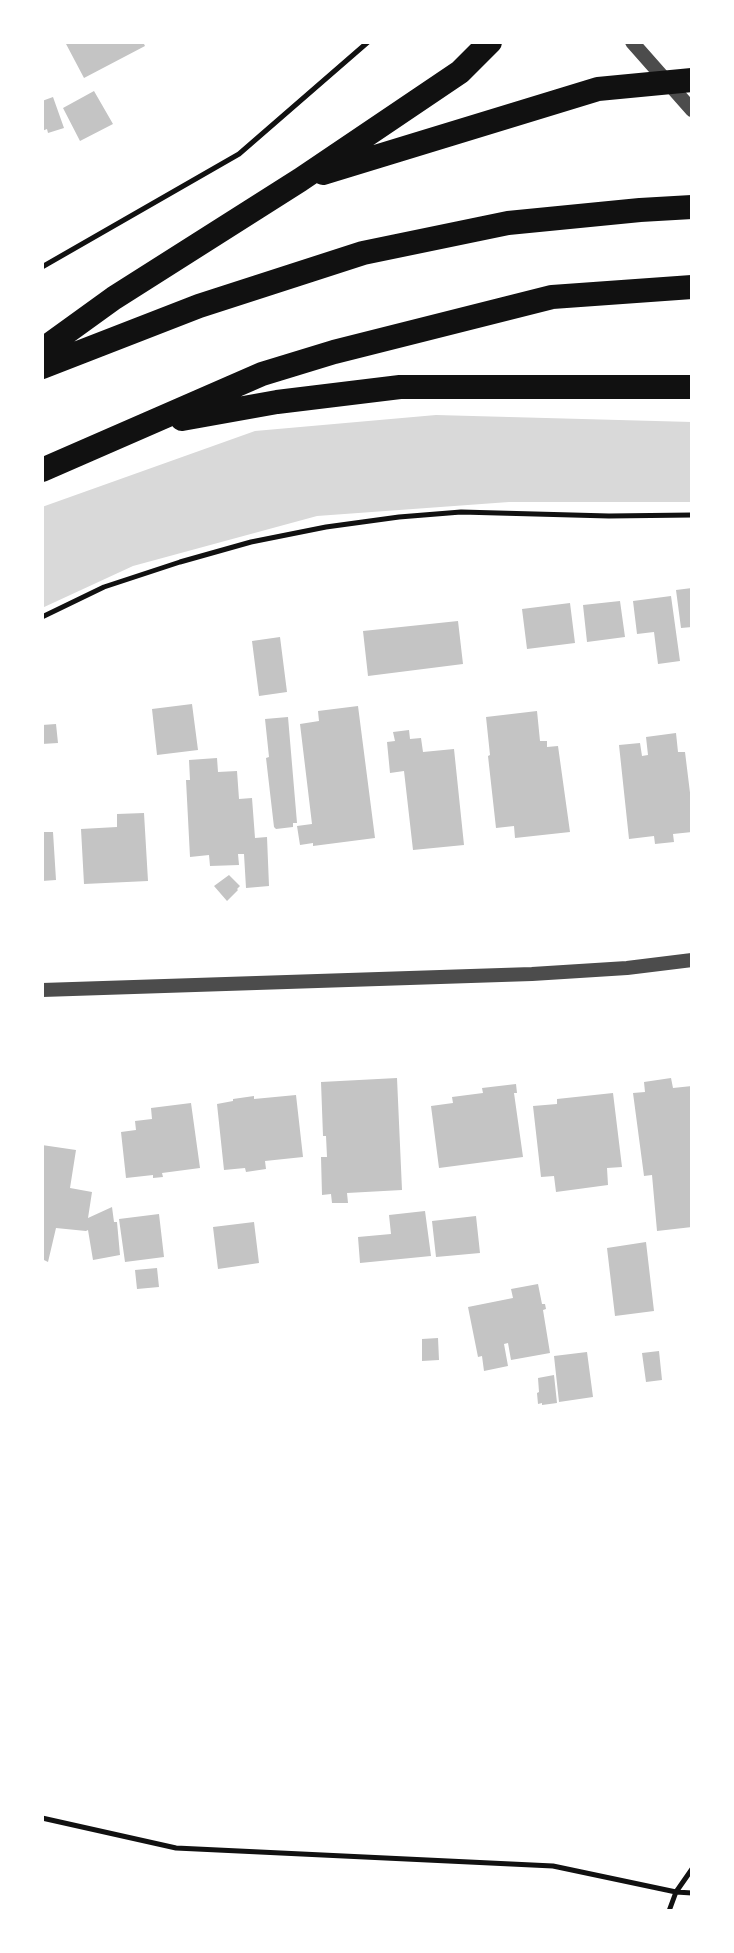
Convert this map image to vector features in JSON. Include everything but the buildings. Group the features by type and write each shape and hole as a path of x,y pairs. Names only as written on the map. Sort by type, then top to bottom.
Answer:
{"highway":[{"path":"42,350 114,298 300,180 460,72 490,42"},
{"path":"300,180 598,89 680,81"},
{"path":"42,367 199,306 363,253 508,223 692,207"},
{"path":"42,470 262,374 334,352 552,297 692,287"},
{"path":"140,426 277,402 400,387 692,387"}],"street":[{"path":"632,42 680,81 692,110"},
{"path":"42,990 532,974 692,960"}],"path":[{"path":"42,267 239,154 368,42"},
{"path":"42,617 104,587 180,562 251,542 326,527 461,512 692,515"},
{"path":"42,1818 176,1848 553,1866 692,1893"},
{"path":"669,1911 676,1892 692,1869"}],"shaded area":[{"path":"436,415 692,422 692,502 509,502 317,516 133,566 42,608 42,507 255,431"}]}
